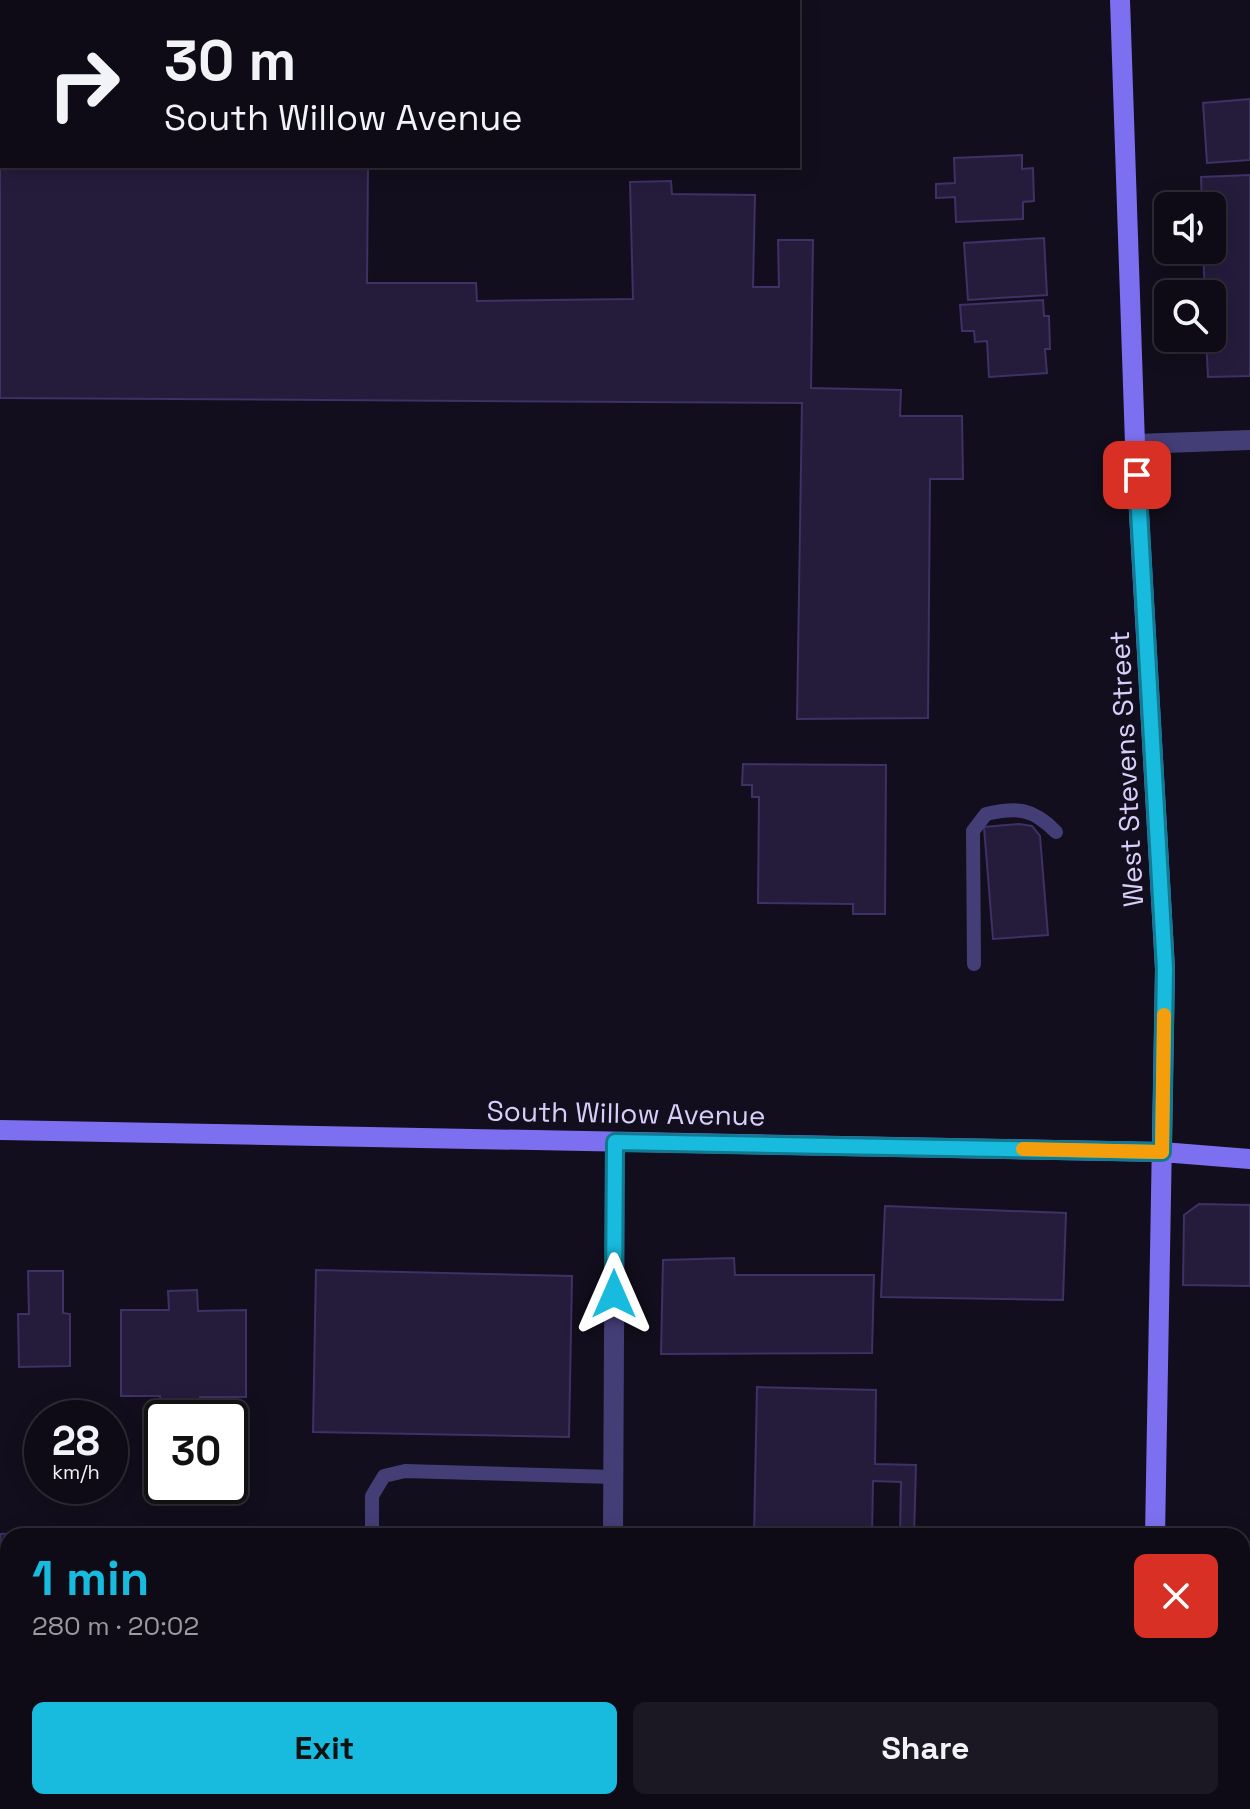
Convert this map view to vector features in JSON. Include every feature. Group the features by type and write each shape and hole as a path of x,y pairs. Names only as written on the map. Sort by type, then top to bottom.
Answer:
{"street":[{"name":"West Stevens Street","path":"1120,0 1135,444 1165,969 1155,1528"},
{"path":"1135,444 1250,440"},
{"name":"South Willow Avenue","path":"0,1130 1162,1152 1250,1159"},
{"path":"613,1528 615,1142"}],"lane":[{"path":"974,964 973,831 986,814 1006,810 1026,811 1042,817 1056,832"},
{"path":"372,1528 372,1496 384,1476 405,1471 613,1477"}],"building":[{"path":"1250,99 1250,160 1207,163 1203,103"},
{"path":"1022,155 1022,169 1033,168 1034,201 1023,202 1023,219 956,222 955,197 936,198 936,184 955,183 954,158"},
{"path":"0,168 368,168 367,283 476,283 477,301 633,299 630,182 671,181 672,194 755,195 753,287 779,287 778,240 813,240 811,388 901,390 900,416 962,416 963,479 930,479 928,718 797,719 802,403 0,398"},
{"path":"1250,175 1250,376 1208,377 1207,352 1226,352 1226,280 1204,280 1204,264 1226,264 1226,192 1202,192 1201,177"},
{"path":"1044,238 1047,295 968,300 964,243"},
{"path":"1043,300 1044,316 1049,316 1050,349 1045,349 1047,373 989,377 987,341 975,342 974,331 962,331 960,305"},
{"path":"743,764 886,765 885,914 853,914 853,904 758,903 759,797 752,797 752,785 742,785"},
{"path":"1032,826 1040,836 1048,935 993,939 984,827"},
{"path":"1199,1204 1250,1205 1250,1286 1183,1285 1184,1215"},
{"path":"885,1206 1066,1213 1063,1300 881,1297"},
{"path":"734,1258 735,1275 874,1275 872,1353 661,1354 663,1260"},
{"path":"316,1270 572,1276 569,1437 313,1432"},
{"path":"28,1271 63,1271 63,1313 70,1314 70,1366 19,1367 18,1314 29,1314"},
{"path":"197,1290 198,1311 246,1310 246,1397 160,1400 160,1396 121,1396 121,1310 169,1310 168,1291"},
{"path":"757,1387 876,1390 875,1464 916,1465 914,1528 900,1528 901,1482 873,1481 872,1528 754,1528"}],"slow traffic":[{"path":"1023,1149 1162,1152 1164,1015"}],"route":[{"path":"614,1294 615,1142 1162,1152 1165,969 1137,475"}]}
